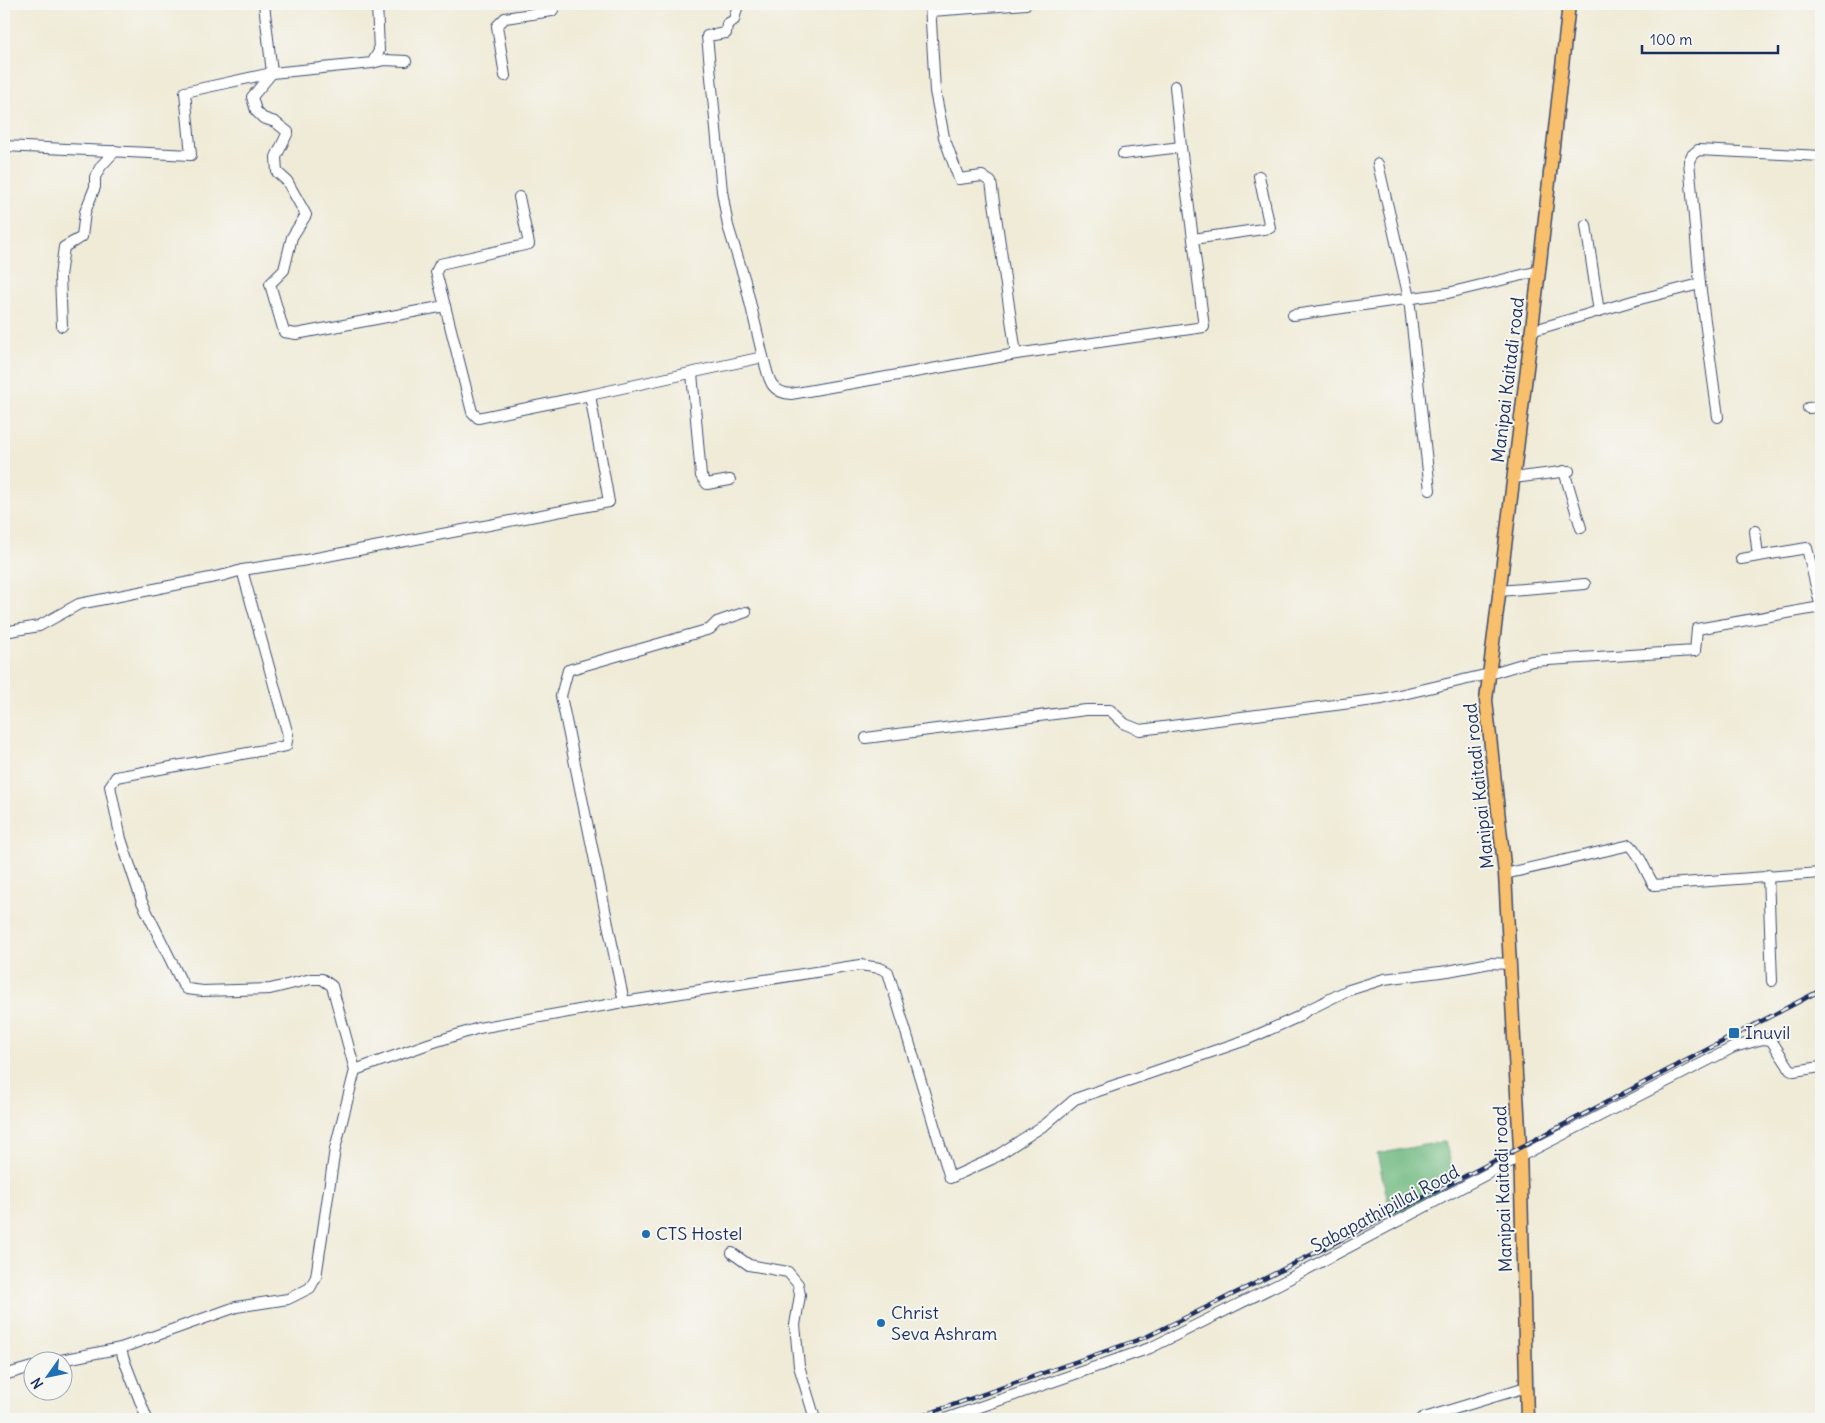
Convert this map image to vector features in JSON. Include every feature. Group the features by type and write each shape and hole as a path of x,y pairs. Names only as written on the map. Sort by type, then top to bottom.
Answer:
{"main road":[{"name":"Manipai Kaitadi road","path":"1527,1419 1520,1156 1505,874 1486,700 1539,271 1569,4"}],"street":[{"path":"264,4 272,72 252,97 256,111 263,118 276,122 288,132 276,156 277,172 287,181 306,215 292,237 284,270 270,284 284,332 296,334 445,306"},
{"path":"372,63 379,51 377,4"},
{"path":"505,76 498,26 504,18 552,11 557,4"},
{"path":"738,4 734,20 727,24 726,33 707,36 722,191 728,226 745,282 763,357 772,387 779,393 791,394 1016,354 1204,327 1175,86"},
{"path":"1016,354 991,182 982,176 959,179 944,137 935,91 930,7 1026,4"},
{"path":"4,146 191,155 185,92 272,72 372,63 384,60 406,61"},
{"path":"1123,154 1181,147"},
{"path":"1718,417 1700,284 1689,162 1692,155 1698,150 1821,156"},
{"path":"62,326 60,276 64,247 82,236 85,212 95,187 95,177 101,166 116,152"},
{"path":"1378,164 1409,298 1430,490"},
{"path":"1193,239 1270,228 1259,176"},
{"path":"520,198 529,244 440,264 436,272 472,412 478,418 590,396 763,357"},
{"path":"1586,225 1599,312"},
{"path":"1292,315 1448,293 1539,271"},
{"path":"1531,331 1636,300 1700,284"},
{"path":"692,373 701,476 707,484 730,480"},
{"path":"4,632 39,626 79,604 242,570 301,561 609,502 590,396"},
{"path":"1808,408 1821,407"},
{"path":"1513,478 1566,471 1581,528"},
{"path":"1755,531 1758,556"},
{"path":"866,738 1086,710 1110,710 1125,724 1140,730 1382,699 1489,674 1532,661 1696,651 1697,628 1821,608 1807,548 1741,559"},
{"path":"72,1358 120,1348 236,1308 288,1299 310,1288 316,1277 335,1149 356,1070 332,986 322,979 311,979 270,989 203,991 188,989 182,983 142,902 121,839 110,786 116,777 286,746 288,735 242,570"},
{"path":"1499,591 1585,584"},
{"path":"624,1002 561,696 568,670 710,630 717,622 746,612"},
{"path":"1505,874 1630,845 1637,852 1640,862 1654,885 1768,875 1821,873"},
{"path":"1768,875 1772,981"},
{"path":"356,1070 431,1042 479,1028 624,1002 860,965 880,968 888,972 950,1178 992,1159 1046,1124 1075,1099 1246,1040 1298,1017 1346,991 1384,979 1448,971 1490,963 1510,964"},
{"name":"Sabapathipillai Road","path":"945,1419 1150,1348 1279,1284 1520,1156 1734,1046 1763,1039 1771,1040 1790,1069 1794,1071 1821,1067"},
{"path":"732,1253 749,1265 788,1272 798,1284 800,1295 795,1325 799,1366 814,1419"},
{"path":"120,1348 122,1358 147,1419"},
{"path":"4,1375 22,1370"},
{"path":"1422,1419 1526,1387"}],"green space":[{"path":"1445,1141 1457,1185 1392,1219 1377,1154"}],"railway":[{"path":"913,1419 1146,1337 1479,1169 1821,990"}],"place":[{"name":"Inuvil","path":"1734,1033"},
{"name":"CTS Hostel","path":"646,1234"},
{"name":"Christ Seva Ashram","path":"881,1323"}]}
